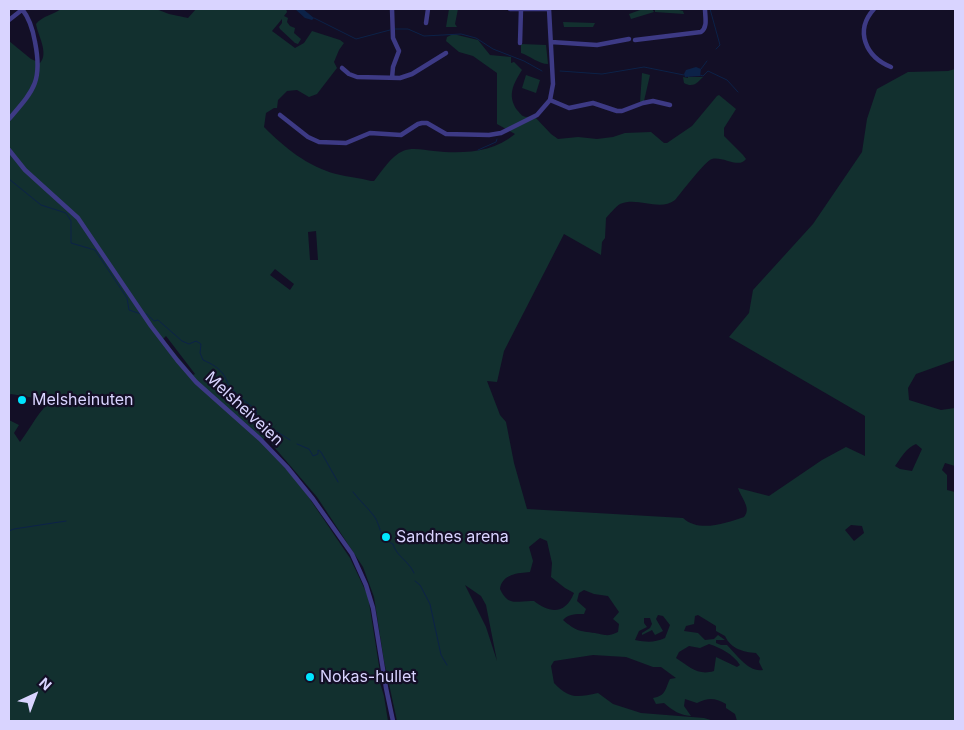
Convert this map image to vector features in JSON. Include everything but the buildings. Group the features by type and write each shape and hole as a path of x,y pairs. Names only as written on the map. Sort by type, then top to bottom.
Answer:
{"street":[{"path":"9,20 23,9 33,30 38,54 36,80 29,96 9,119"},
{"path":"392,9 392,38 399,51 393,67 392,78"},
{"path":"426,23 428,9"},
{"path":"280,115 314,141 344,143 354,141 367,134 401,135 422,123 427,123 446,134 496,134 537,115 550,100 553,84 549,9 510,9"},
{"path":"520,43 521,9"},
{"path":"635,40 701,32 705,29 704,9"},
{"path":"874,9 865,24 866,42 875,58 891,67"},
{"path":"551,42 597,45 629,39"},
{"path":"342,68 358,77 392,78 412,74 446,53"},
{"path":"550,100 569,108 598,104 617,111 653,101 670,105"},
{"name":"Melsheiveien","path":"9,150 20,165 39,184 69,208 78,218 160,338 191,376 260,439 287,467 310,495 352,554 363,577 373,608 384,679 393,721"}],"green space":[{"path":"61,9 156,9 188,18 196,9 286,9 287,12 284,16 288,18 287,22 295,28 294,33 301,39 298,44 280,29 282,19 272,31 295,48 304,43 312,31 344,43 334,62 337,68 317,94 309,97 297,90 287,91 278,100 277,108 266,113 264,127 288,149 315,166 336,174 371,181 374,181 395,156 410,149 444,152 476,151 497,145 515,134 497,124 497,73 473,56 459,52 446,41 447,37 453,34 478,40 490,55 511,57 511,63 514,62 522,70 512,90 514,105 522,116 534,116 558,139 578,137 597,139 625,133 651,132 664,143 667,143 692,126 719,95 736,109 724,128 724,136 746,159 743,162 735,163 721,159 712,159 699,171 675,200 669,203 662,205 627,202 620,204 606,218 605,238 602,242 601,255 564,234 504,351 497,382 487,381 500,415 506,422 514,463 527,509 683,518 689,523 705,526 721,524 744,517 747,510 738,488 769,496 822,460 846,447 865,456 865,416 729,337 749,313 753,290 813,224 862,152 867,119 877,89 908,72 948,71 955,69 955,360 916,374 908,388 909,400 941,410 955,408 955,466 945,463 942,470 947,475 947,490 955,492 955,721 737,721 735,714 726,708 726,704 719,700 712,699 697,703 685,699 684,706 691,716 677,712 664,703 656,704 653,698 663,694 670,679 676,678 661,667 653,667 626,657 593,655 554,661 551,666 554,683 570,695 580,696 598,693 613,704 641,713 704,718 714,721 397,721 384,661 374,597 363,567 317,497 266,437 278,423 262,441 262,443 299,483 350,558 368,596 380,672 377,673 384,696 388,721 9,721 9,420 19,425 14,433 20,442 40,413 54,399 52,394 35,398 9,395 9,41 31,59 40,63 43,49 36,24 41,19","holes":["316,231 318,260 310,260 308,232","275,269 294,284 290,290 270,275","166,336 195,374 193,375 163,339","916,444 922,449 912,471 895,466 907,451","851,525 862,526 864,533 854,541 845,530","540,538 547,541 552,563 551,577 574,593 571,600 562,608 552,610 534,601 514,602 507,599 500,589 504,580 511,575 530,572 533,561 529,547","465,585 481,596 486,605 497,661 486,627","584,590 608,596 619,612 613,619 619,624 618,632 606,635 581,631 563,620 570,615 584,614 586,609 577,601 579,593","658,615 663,616 670,625 665,638 650,642 635,640 639,631 647,627 644,623 644,618 650,618 652,624 642,635 652,630 655,635 663,631 656,619","698,615 716,626 716,631 725,636 734,647 742,651 756,653 760,658 759,662 763,670 753,669 743,662 727,645 716,643 716,640 725,640 718,635 714,639 705,640 698,633 684,631 686,626 694,624 695,616","709,644 726,652 740,665 737,667 716,657 714,671 703,672 690,667 676,658 679,652 689,646 700,648"]},
{"path":"449,9 458,9 455,24 457,27 446,27"},
{"path":"643,9 652,9 654,12 631,19 629,14"},
{"path":"655,9 675,9 683,11 684,14 655,12"},
{"path":"563,22 595,23 593,27 564,27"},
{"path":"521,44 546,45 548,64 541,63 521,53"},
{"path":"642,73 650,75 644,101 640,103"},
{"path":"526,75 540,80 536,93 522,88"},
{"path":"688,76 703,77 697,83 690,85 684,83 683,77 688,78"}],"water":[{"path":"295,9 303,9 314,18 312,20 305,18"},
{"path":"696,67 701,69 700,76 685,77 686,70"}],"waterway":[{"path":"710,9 720,45 716,49"},
{"path":"314,18 356,39 390,30"},
{"path":"394,29 408,29 424,36 461,34 476,38 493,49 524,61 542,71"},
{"path":"701,69 707,61"},
{"path":"560,71 602,74 644,67 684,75"},
{"path":"700,75 703,76 708,71 727,80 738,92"},
{"path":"478,150 496,142 497,139"},
{"path":"9,179 41,205 66,213 71,221 71,243 95,250 127,298 129,310 141,314"},
{"path":"145,314 154,321 158,320 182,341 189,344 196,341 201,344 200,353 203,360 221,371 231,388 256,409 257,418 272,427"},
{"path":"276,431 290,440"},
{"path":"297,444 309,449 313,456 318,454 318,450 321,452 338,482"},
{"path":"353,492 374,516 385,538 393,544 414,573"},
{"path":"9,531 66,521"},
{"path":"415,581 420,585 430,604 441,655 447,665"}],"place":[{"name":"Melsheinuten","path":"22,400"},
{"name":"Sandnes arena","path":"386,537"},
{"name":"Nokas-hullet","path":"310,677"}]}
